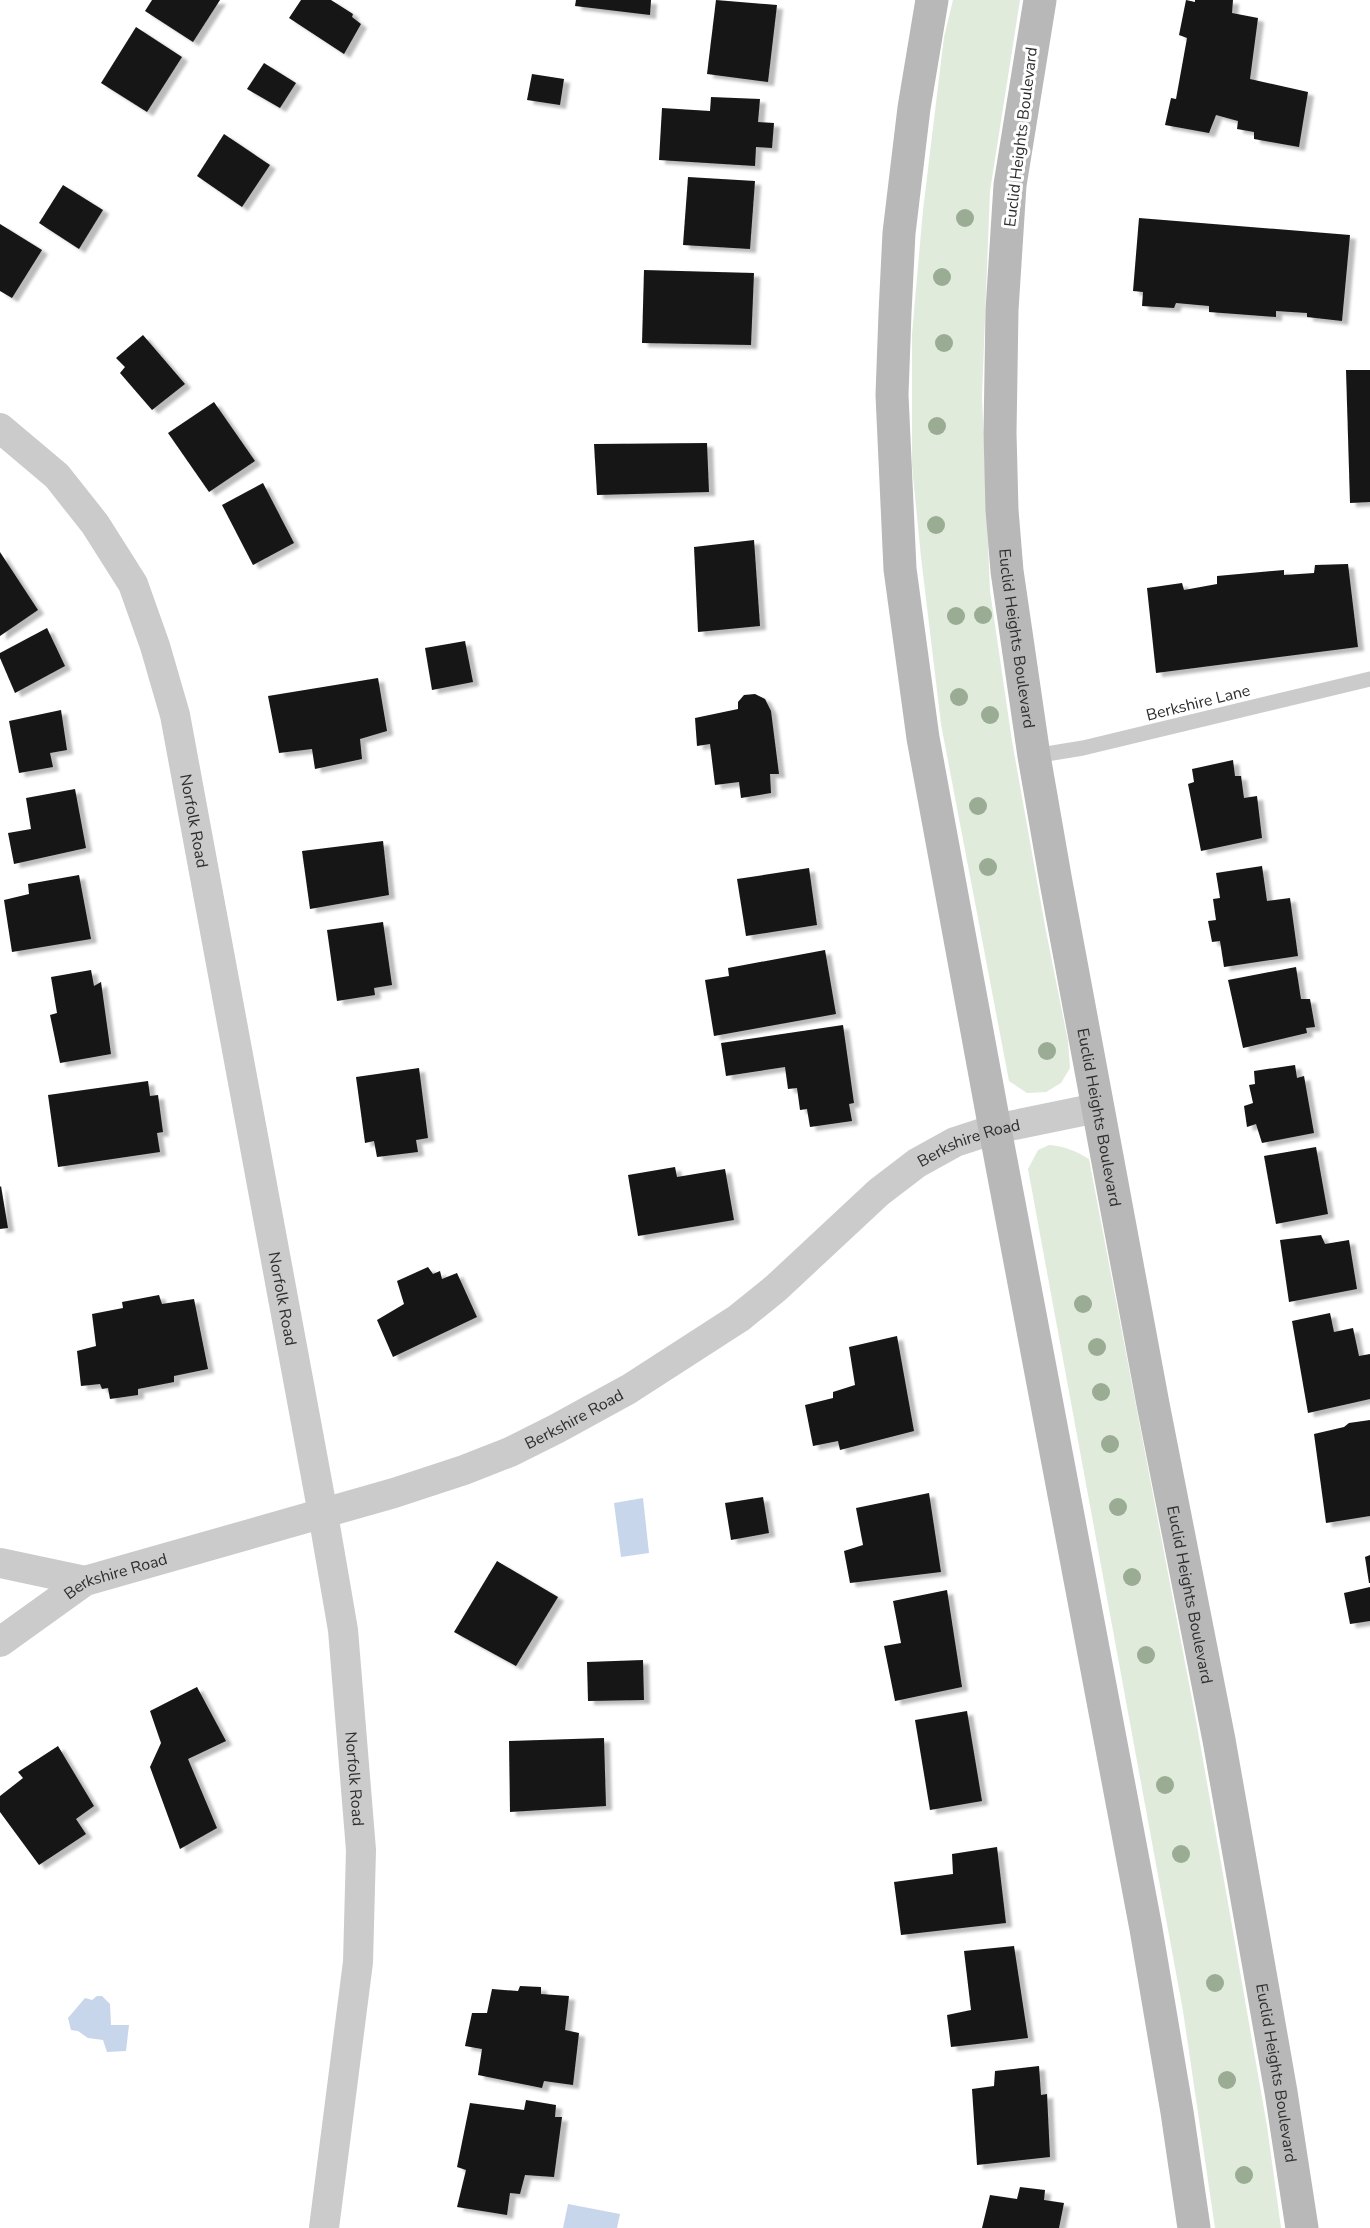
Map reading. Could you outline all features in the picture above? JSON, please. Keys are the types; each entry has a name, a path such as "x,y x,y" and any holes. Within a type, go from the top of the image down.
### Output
{"main road":[{"path":"932,0 914,108 895,302 892,395 900,569 924,738 994,1129 1146,1929 1178,2112 1194,2228"},
{"name":"Euclid Heights Boulevard","path":"1040,0 1010,185 1002,310 1000,433 1007,571 1034,756 1152,1404 1219,1740 1281,2092 1302,2228"}],"street":[{"name":"Norfolk Road","path":"0,428 57,476 95,524 132,584 155,646 175,715 323,1514 343,1630 361,1850 358,1962 324,2228"},
{"name":"Berkshire Road","path":"0,1642 85,1581 323,1514 464,1470 510,1452 628,1389 739,1318 776,1288 879,1192 917,1163 955,1142 994,1129 1097,1108"},
{"path":"0,1563 85,1581"}],"lane":[{"name":"Berkshire Lane","path":"1034,756 1083,748 1370,679"}],"green space":[{"path":"953,0 1020,0 990,191 982,396 990,591 1012,741 1068,1041 1070,1068 1061,1083 1046,1092 1027,1093 1009,1081 941,724 912,466 912,334 923,210 944,37"},
{"path":"1049,1145 1070,1149 1089,1159 1196,1720 1267,2126 1281,2228 1215,2228 1183,2011 1028,1169 1038,1150"}],"water":[{"path":"643,1498 649,1553 621,1557 614,1503"},
{"path":"97,1996 102,1996 110,2004 111,2025 129,2025 126,2051 107,2052 103,2040 88,2038 78,2031 71,2030 68,2018 85,1998 92,2000"},
{"path":"568,2204 620,2214 617,2228 563,2228"}],"building":[{"path":"152,0 220,0 193,42 145,11"},
{"path":"301,0 331,0 353,14 352,17 361,24 344,54 289,18"},
{"path":"576,0 651,0 650,15 575,6"},
{"path":"716,0 777,5 768,82 707,74"},
{"path":"1186,0 1195,2 1195,0 1233,0 1232,13 1258,18 1250,79 1308,92 1299,147 1254,139 1254,132 1237,129 1238,121 1216,115 1209,133 1165,125 1171,98 1176,99 1187,38 1179,35"},
{"path":"136,27 182,57 147,112 101,83"},
{"path":"264,63 296,83 280,108 247,89"},
{"path":"532,74 564,79 560,105 527,100"},
{"path":"711,97 760,99 758,122 774,123 772,148 756,147 755,166 659,160 662,108 710,111"},
{"path":"224,134 270,165 242,207 197,176"},
{"path":"688,177 755,181 750,249 683,245"},
{"path":"63,185 103,210 79,249 39,223"},
{"path":"1139,218 1350,235 1342,321 1307,317 1307,313 1276,311 1276,317 1209,312 1209,306 1176,303 1174,308 1142,306 1143,292 1133,291"},
{"path":"0,224 42,250 12,298 0,291"},
{"path":"644,270 754,273 751,345 642,343"},
{"path":"143,335 185,384 152,410 120,373 125,367 116,358"},
{"path":"1346,370 1370,370 1370,502 1350,503"},
{"path":"214,402 255,461 209,492 168,433"},
{"path":"707,443 709,492 597,495 594,444"},
{"path":"263,483 294,543 253,565 222,505"},
{"path":"754,540 760,626 698,632 694,547"},
{"path":"0,552 38,610 0,636"},
{"path":"1348,564 1358,647 1156,673 1147,588 1182,583 1184,590 1217,584 1217,576 1284,570 1284,575 1314,573 1315,565"},
{"path":"47,628 65,666 15,693 0,653"},
{"path":"465,641 473,682 432,690 425,648"},
{"path":"378,678 387,731 360,739 362,759 315,769 312,749 279,753 268,696"},
{"path":"755,694 765,699 771,711 779,774 770,774 771,793 741,798 739,782 715,785 710,744 697,746 695,718 738,709 738,702 744,695"},
{"path":"61,710 67,750 50,753 53,767 19,773 9,721"},
{"path":"1233,760 1235,776 1241,776 1244,798 1257,796 1262,838 1201,851 1188,784 1194,782 1192,769"},
{"path":"75,789 86,848 14,864 8,833 31,829 26,798"},
{"path":"383,841 389,895 310,909 302,851"},
{"path":"1262,866 1267,901 1290,898 1298,956 1224,967 1220,941 1212,942 1208,921 1216,920 1213,899 1220,898 1216,873"},
{"path":"809,868 817,925 746,936 737,879"},
{"path":"79,875 91,939 12,952 4,900 29,894 28,884"},
{"path":"383,922 392,985 374,988 375,995 337,1001 327,930"},
{"path":"825,950 836,1014 714,1036 705,980 729,976 728,968"},
{"path":"1296,967 1301,999 1310,999 1315,1027 1306,1028 1307,1033 1243,1048 1228,980"},
{"path":"91,970 94,986 101,982 111,1054 60,1063 50,1015 57,1013 51,977"},
{"path":"843,1025 854,1103 849,1104 852,1121 810,1127 807,1109 800,1110 797,1088 788,1089 785,1067 726,1076 721,1043"},
{"path":"1295,1065 1297,1078 1304,1076 1314,1133 1262,1143 1256,1124 1247,1127 1244,1106 1253,1103 1249,1085 1255,1084 1254,1071"},
{"path":"419,1068 428,1138 416,1140 418,1152 377,1157 374,1141 365,1143 356,1077"},
{"path":"148,1081 150,1096 158,1095 163,1132 157,1133 160,1152 58,1167 48,1095"},
{"path":"1316,1147 1328,1214 1276,1224 1264,1156"},
{"path":"675,1167 677,1177 725,1169 734,1220 638,1236 628,1175"},
{"path":"0,1187 8,1228 0,1229"},
{"path":"1321,1235 1325,1244 1349,1240 1357,1289 1289,1302 1280,1240"},
{"path":"428,1267 433,1274 440,1271 442,1279 457,1273 477,1317 393,1357 377,1320 404,1304 397,1281"},
{"path":"159,1295 162,1304 194,1299 208,1369 174,1376 174,1382 138,1389 138,1395 110,1399 108,1388 102,1389 100,1384 81,1386 77,1351 96,1346 92,1314 123,1308 122,1302"},
{"path":"1330,1313 1334,1332 1353,1328 1359,1356 1370,1354 1370,1399 1308,1413 1292,1321"},
{"path":"897,1336 914,1431 840,1450 838,1441 813,1446 805,1405 833,1398 833,1392 855,1385 849,1347"},
{"path":"1370,1420 1370,1516 1326,1523 1314,1434 1344,1427 1349,1423"},
{"path":"929,1493 941,1572 850,1583 844,1551 863,1545 856,1508"},
{"path":"763,1497 769,1533 731,1540 725,1503"},
{"path":"1370,1555 1370,1583 1369,1583 1365,1557"},
{"path":"497,1561 558,1597 516,1666 454,1632"},
{"path":"1370,1587 1370,1621 1350,1624 1344,1593"},
{"path":"947,1590 962,1687 895,1701 884,1646 901,1643 893,1601"},
{"path":"643,1660 644,1700 588,1701 587,1662"},
{"path":"197,1687 226,1741 188,1759 217,1828 180,1849 150,1767 161,1743 150,1711"},
{"path":"967,1711 982,1801 930,1810 915,1720"},
{"path":"604,1738 606,1806 510,1812 509,1741"},
{"path":"58,1746 94,1806 76,1819 86,1834 39,1865 0,1812 0,1796 23,1778 18,1772"},
{"path":"997,1847 1006,1923 901,1935 894,1882 953,1874 952,1854"},
{"path":"1014,1946 1028,2038 951,2047 947,2015 971,2010 964,1951"},
{"path":"520,1986 541,1987 541,1994 569,1996 565,2030 579,2033 573,2085 544,2081 542,2088 478,2075 482,2049 465,2046 472,2013 487,2013 492,1989 518,1991"},
{"path":"1039,2066 1041,2095 1047,2094 1050,2157 977,2165 972,2089 994,2086 995,2071"},
{"path":"526,2100 556,2105 555,2117 562,2117 554,2177 525,2175 520,2194 510,2193 507,2215 457,2207 466,2170 457,2167 470,2103 524,2110"},
{"path":"1020,2187 1045,2190 1044,2200 1064,2203 1059,2228 982,2228 990,2195 1017,2199"}]}
